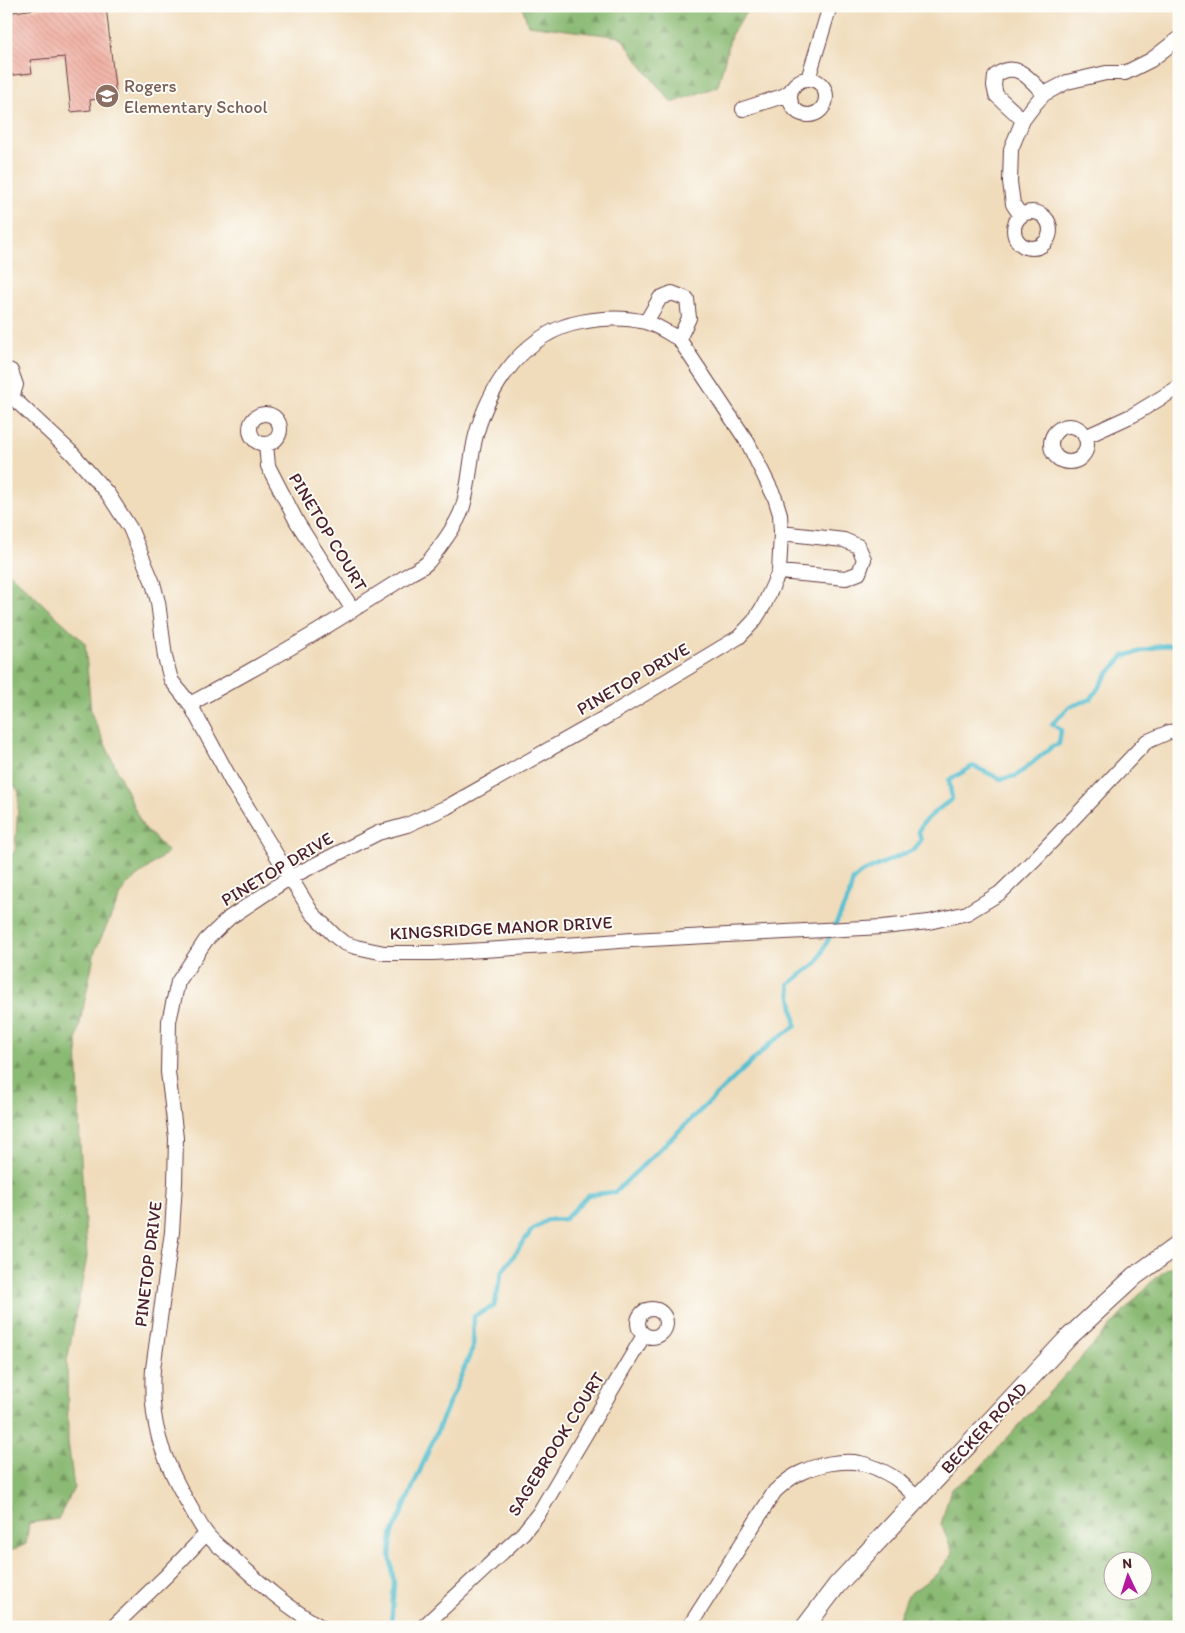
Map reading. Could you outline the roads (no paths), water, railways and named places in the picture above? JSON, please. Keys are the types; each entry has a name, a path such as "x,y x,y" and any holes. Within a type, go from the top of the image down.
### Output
{"street":[{"path":"808,79 830,6"},
{"path":"1022,216 1013,204 1010,182 1011,149 1023,120 1044,94 1066,82 1106,73 1125,73 1151,60 1179,38"},
{"path":"1023,120 996,95 994,86 995,76 1001,71 1011,69 1023,72 1044,94"},
{"path":"743,109 782,96 791,91 799,82 808,79 816,81 825,89 826,101 820,110 809,115 798,112 792,103 791,91"},
{"path":"646,322 660,298 672,293 687,299 689,318 679,339"},
{"name":"PINETOP DRIVE","path":"190,704 353,610 427,563 450,534 463,506 476,435 486,404 515,360 533,343 553,331 575,323 608,319 646,322 679,339 748,443 775,498 780,514 779,572 764,605 754,621 739,638 613,713 446,807 407,825 378,833 290,878 229,918 206,940 178,982 169,1022 168,1072 176,1138 172,1232 151,1390 153,1412 161,1449 177,1483 206,1534 265,1588 296,1612 321,1627"},
{"name":"KINGSRIDGE MANOR DRIVE","path":"6,369 11,371 16,385 9,399 42,424 90,472 108,494 130,528 153,583 158,602 165,657 171,680 190,704 233,784 312,913 344,944 384,953 444,952 883,927 929,922 968,913 1000,893 1035,859 1146,742 1169,732 1179,731"},
{"path":"1085,437 1133,415 1179,387"},
{"name":"PINETOP COURT","path":"266,444 268,466 293,515 353,610"},
{"path":"779,572 846,578 859,573 864,559 858,546 844,540 781,533"},
{"name":"BECKER ROAD","path":"805,1627 837,1585 1068,1338 1135,1276 1179,1244"},
{"name":"SAGEBROOK COURT","path":"423,1627 523,1533 539,1513 644,1335"},
{"path":"689,1627 775,1491 801,1472 824,1465 860,1462 896,1479 918,1498"},
{"path":"113,1627 206,1534"}],"waterway":[{"path":"1179,536 1172,558 1176,597 1179,602"},
{"path":"391,1627 394,1583 390,1555 392,1535 473,1348 474,1316 494,1306 502,1272 532,1230 547,1220 565,1219 588,1195 615,1192 772,1042 796,1026 789,984 817,963 849,896 853,880 861,873 915,849 921,840 920,827 952,799 949,780 973,766 1001,779 1016,776 1053,746 1059,744 1061,730 1052,724 1069,707 1091,699 1106,676 1124,656 1160,646 1179,644"}],"place":[{"name":"Rogers Elementary School","path":"107,96"}]}
